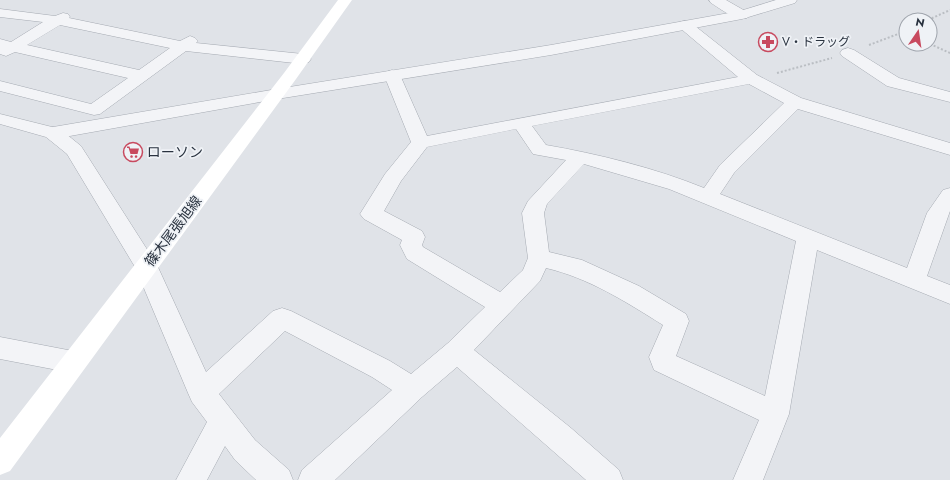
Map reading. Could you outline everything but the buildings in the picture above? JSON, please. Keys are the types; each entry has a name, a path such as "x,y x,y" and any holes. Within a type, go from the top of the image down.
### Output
{"main road":[{"name":"篠木尾張旭線","path":"0,461 146,265 277,94 345,0"}],"street":[{"path":"716,0 742,15"},
{"path":"53,133 277,94 551,50 742,15 790,0"},
{"path":"0,13 64,16 188,42 303,59"},
{"path":"4,48 64,16"},
{"path":"685,25 751,80 795,102 950,150"},
{"path":"0,86 94,110 188,42"},
{"path":"4,48 143,76"},
{"path":"848,53 893,82 950,97"},
{"path":"392,75 420,143"},
{"path":"501,305 415,253 411,245 414,237 371,214 392,179 420,143 751,80"},
{"path":"708,197 727,169 795,102"},
{"path":"0,119 53,133 74,150 146,265 202,393 245,450 278,480"},
{"path":"521,123 540,150 580,157 676,184 950,295"},
{"path":"313,480 412,388 458,351 501,305 532,275 539,258 533,212 538,201 580,157"},
{"path":"914,280 938,213 950,194"},
{"path":"748,480 775,414 808,237"},
{"path":"539,258 574,266 632,293 677,321 662,357 663,362 775,414"},
{"path":"202,393 282,318 381,369 412,388"},
{"path":"0,348 73,362"},
{"path":"458,351 562,438 608,480"},
{"path":"191,480 223,421"}],"path":[{"path":"938,15 950,10"},
{"path":"751,80 848,53 898,35"},
{"path":"938,48 950,53"}],"place":[{"name":"V・ドラッグ","path":"768,42"},
{"name":"ローソン","path":"133,152"}]}
